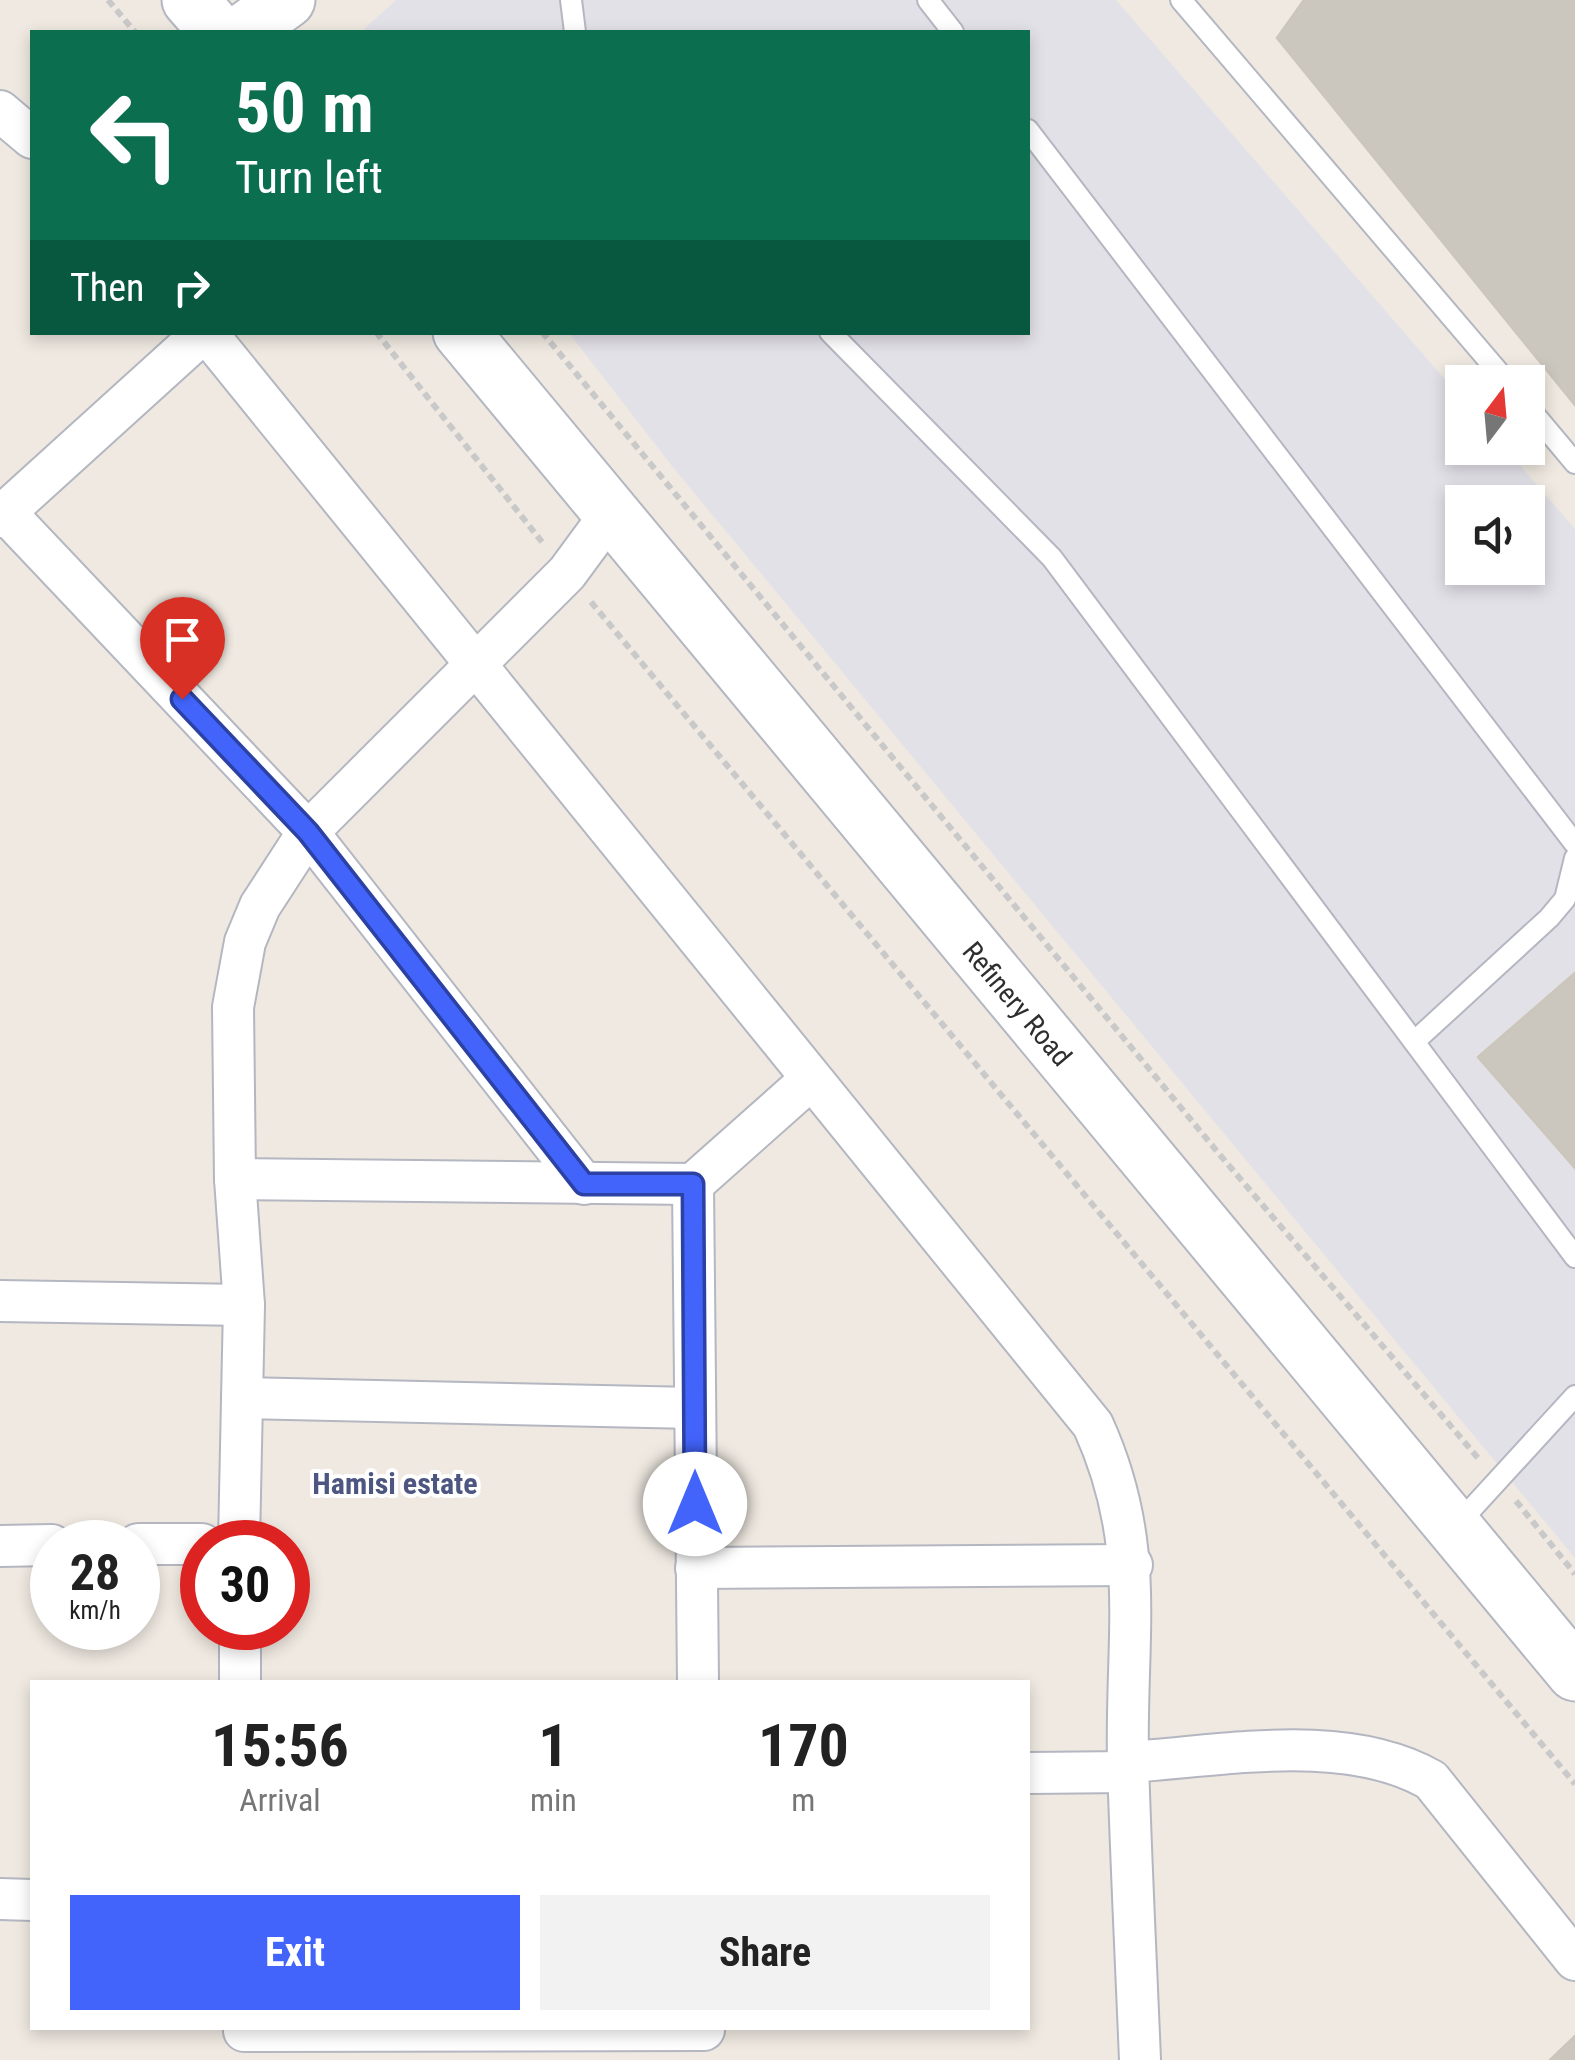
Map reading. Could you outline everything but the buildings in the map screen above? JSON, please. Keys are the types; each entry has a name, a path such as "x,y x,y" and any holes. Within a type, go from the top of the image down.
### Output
{"main road":[{"path":"190,0 216,30"},
{"path":"246,30 287,0"},
{"name":"Refinery Road","path":"463,335 609,516 1575,1673"}],"street":[{"path":"0,111 30,136"},
{"path":"202,335 2,514 308,832 584,1184"},
{"path":"207,335 1093,1425 1119,1492 1132,1565 1129,1767 1140,2060"},
{"path":"239,1520 244,1305 235,1178 234,1007 246,942 260,906 308,832 567,573 609,516"},
{"path":"235,1178 693,1184 810,1080"},
{"path":"693,1184 698,1680"},
{"path":"0,1301 244,1305"},
{"path":"242,1398 694,1408"},
{"path":"0,1546 30,1545"},
{"path":"696,1568 1132,1565"},
{"path":"240,1650 240,1680"},
{"path":"1030,1774 1337,1754 1406,1766 1431,1780 1575,1960"},
{"path":"0,1899 30,1900"},
{"path":"244,2040 704,2039"}],"lane":[{"path":"571,0 575,30"},
{"path":"928,0 951,30"},
{"path":"1181,0 1492,365"},
{"path":"1030,133 1575,844"},
{"path":"833,335 1052,558 1575,1256"},
{"path":"1545,427 1575,463"},
{"path":"1415,1041 1549,918 1565,899 1575,858"},
{"path":"1454,1528 1575,1396"}],"path":[{"path":"108,0 133,30"},
{"path":"378,335 567,573 1575,1784"},
{"path":"544,335 1220,1155 1575,1574"}],"shaded area":[{"path":"396,0 1116,0 1445,379 1445,465 1520,465 1537,485 1445,485 1445,585 1545,585 1545,494 1575,529 1575,1558 672,466 571,335 1030,335 1030,30 363,30"}],"district":[{"name":"Hamisi estate","path":"395,1483"}],"route":[{"path":"182,699 308,832 584,1184 693,1184 695,1504"}]}
